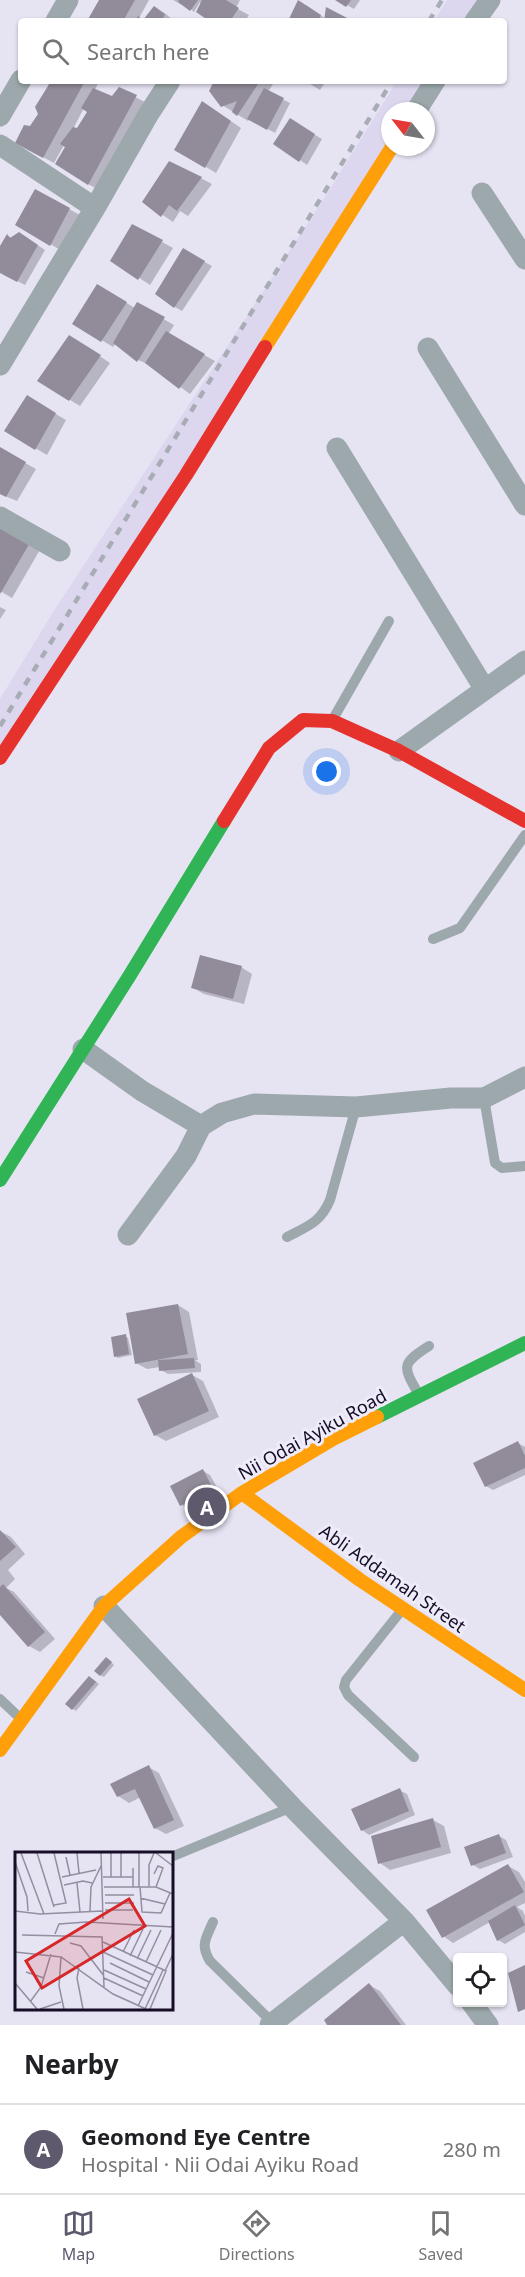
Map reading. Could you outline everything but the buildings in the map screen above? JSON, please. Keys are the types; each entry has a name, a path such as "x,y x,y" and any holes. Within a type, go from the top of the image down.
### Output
{"street":[{"path":"58,18 68,0"},
{"path":"477,18 490,0"},
{"path":"0,116 19,84"},
{"path":"0,365 148,115 169,84"},
{"path":"422,102 433,84"},
{"path":"0,145 95,208"},
{"path":"0,758 186,475 386,156"},
{"path":"482,193 525,259"},
{"path":"428,348 525,505"},
{"path":"337,448 484,688"},
{"path":"0,517 60,551"},
{"path":"399,751 484,688 525,661"},
{"path":"0,1180 269,748 303,720 332,722 399,751 525,822"},
{"path":"83,1049 142,1091 201,1126"},
{"path":"128,1235 186,1156 201,1126 222,1113 254,1104 356,1107 452,1098 484,1098 525,1077"},
{"name":"Nii Odai Ayiku Road","path":"0,1750 104,1606 182,1537 242,1493 333,1439 525,1343"},
{"name":"Abli Addamah Street","path":"242,1493 360,1580 525,1690"},
{"path":"104,1606 292,1807 404,1921 453,1980"},
{"path":"271,2024 404,1921"},
{"path":"475,2007 488,2025"}],"lane":[{"path":"332,722 389,621"},
{"path":"433,939 460,928 525,835"},
{"path":"484,1098 495,1163 502,1168 525,1166"},
{"path":"286,1237 316,1222 324,1214 356,1107"},
{"path":"419,1396 406,1373 406,1365 411,1358 429,1346"},
{"path":"403,1608 346,1680 344,1687 348,1695 414,1757"},
{"path":"0,1699 22,1719"},
{"path":"172,1857 292,1807"},
{"path":"213,1922 204,1943 204,1952 271,2024"}],"shaded area":[{"path":"447,0 486,0 475,18 436,18"},
{"path":"395,84 434,84 423,102 384,102"},
{"path":"381,107 381,156 384,156 0,764 0,699 55,609 325,197"}],"railway":[{"path":"431,18 442,0"},
{"path":"0,726 390,84"}],"traffic: fast":[{"path":"0,1180 224,821"},
{"path":"377,1417 525,1343"}],"traffic: slow":[{"path":"265,347 386,156"},
{"path":"0,1750 104,1606 181,1537 242,1493 333,1439 377,1417"},
{"path":"242,1493 360,1580 525,1690"}],"traffic: jam":[{"path":"0,758 186,475 265,347"},
{"path":"224,821 269,748 303,720 332,721 399,751 525,821"}],"place":[{"name":"Geomond Eye Centre","path":"207,1507"}]}
